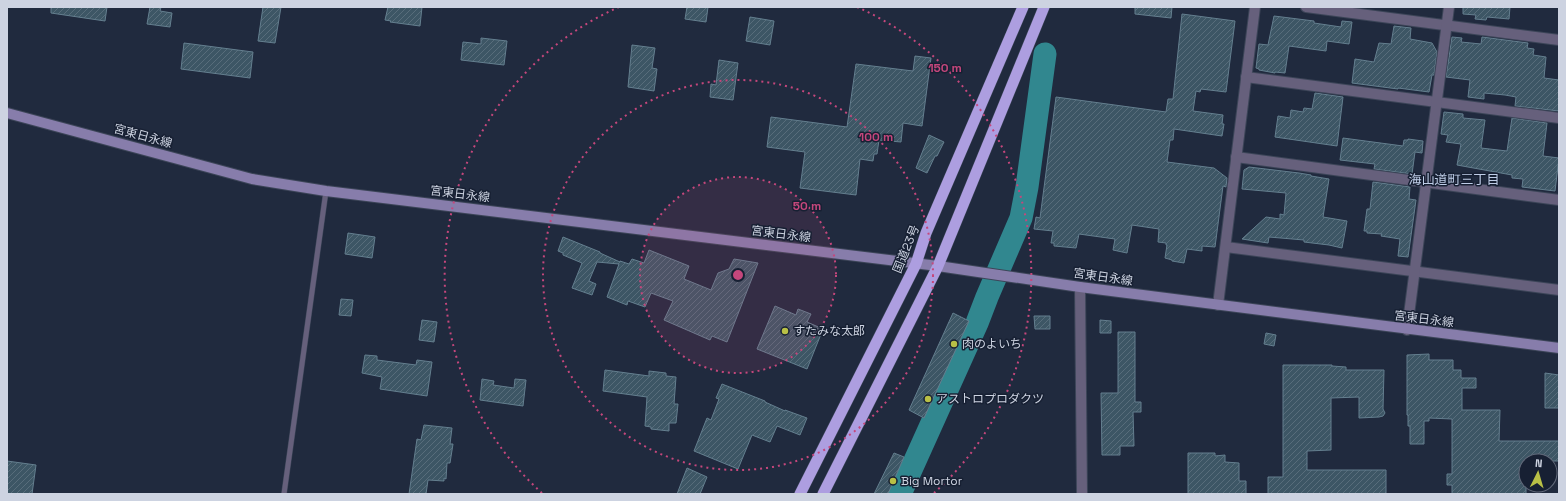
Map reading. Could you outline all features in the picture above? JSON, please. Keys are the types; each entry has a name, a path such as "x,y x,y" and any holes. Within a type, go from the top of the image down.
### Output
{"highway":[{"name":"国道23号","path":"800,494 916,264 926,232 1023,7"},
{"path":"823,494 938,266 1044,7"}],"main road":[{"name":"宮東日永線","path":"7,113 252,179 326,191 938,266 1080,287 1407,330 1559,348"}],"street":[{"path":"1218,305 1256,7"},
{"path":"1306,7 1356,10 1559,40"},
{"path":"1407,330 1449,7"},
{"path":"1246,77 1559,118"},
{"path":"1236,157 1559,200"},
{"path":"1226,247 1414,270 1559,290"},
{"path":"1080,287 1082,494"}],"lane":[{"path":"284,494 326,191"}],"building":[{"path":"51,7 107,7 105,21 51,13"},
{"path":"150,7 161,7 160,11 172,13 170,27 147,24"},
{"path":"263,7 281,7 275,43 258,41"},
{"path":"388,7 422,7 420,26 385,20"},
{"path":"687,7 708,7 706,22 685,19"},
{"path":"1135,7 1172,7 1171,18 1135,14"},
{"path":"1463,7 1510,7 1509,19 1487,17 1486,20 1475,19 1476,15 1463,14"},
{"path":"1182,14 1235,21 1226,92 1201,89 1200,92 1196,91 1193,111 1223,115 1222,124 1224,124 1222,136 1174,129 1173,140 1170,140 1167,162 1214,168 1227,178 1226,187 1223,186 1215,247 1202,246 1202,251 1187,249 1184,263 1172,261 1165,258 1166,243 1158,242 1159,229 1132,225 1127,253 1113,250 1115,239 1079,234 1076,248 1054,246 1054,243 1051,243 1053,231 1034,229 1036,217 1040,218 1056,97 1166,112 1168,99 1173,99"},
{"path":"1274,16 1314,21 1314,23 1341,27 1342,21 1352,22 1349,44 1327,41 1326,51 1289,46 1285,73 1259,70 1256,68 1259,44 1268,45"},
{"path":"750,17 774,21 770,45 746,41"},
{"path":"1394,26 1411,28 1410,39 1432,43 1437,52 1434,75 1432,75 1429,92 1352,83 1355,59 1374,62 1379,43 1391,44"},
{"path":"1452,37 1462,38 1461,42 1481,44 1482,37 1528,43 1527,48 1534,49 1533,55 1546,57 1544,78 1559,80 1559,111 1515,106 1516,97 1505,95 1484,93 1484,99 1468,97 1470,80 1446,77"},
{"path":"481,38 507,41 504,65 461,60 463,42 481,44"},
{"path":"184,43 253,52 250,78 181,69"},
{"path":"632,45 655,48 652,68 657,69 654,91 628,87"},
{"path":"915,56 931,58 922,126 903,123 901,142 879,140 877,154 874,154 873,161 860,159 856,195 800,188 805,152 767,147 771,117 847,127 856,64 913,71"},
{"path":"719,60 738,63 733,100 710,97 711,84 716,85"},
{"path":"1315,93 1343,97 1337,146 1275,137 1278,116 1290,118 1291,110 1303,112 1304,108 1312,109"},
{"path":"1444,112 1463,114 1463,118 1485,120 1481,148 1507,151 1512,118 1547,123 1543,156 1559,158 1555,191 1522,187 1523,179 1512,178 1512,175 1457,165 1461,144 1446,142 1448,135 1441,134"},
{"path":"929,135 944,142 927,173 916,168"},
{"path":"1343,138 1403,146 1404,140 1408,139 1423,141 1422,153 1415,152 1412,174 1374,169 1375,164 1340,160"},
{"path":"1249,167 1299,173 1329,179 1323,217 1347,221 1342,248 1304,242 1304,240 1269,237 1268,243 1242,239 1266,217 1280,219 1280,214 1284,215 1286,193 1242,189 1244,170"},
{"path":"1373,182 1410,187 1409,199 1416,200 1408,257 1398,256 1400,239 1381,236 1382,234 1367,233 1367,231 1364,231 1367,209 1370,209"},
{"path":"348,233 375,237 372,258 345,254"},
{"path":"563,237 620,262 629,264 632,259 644,263 649,250 689,266 684,279 711,290 718,273 729,269 734,259 758,263 727,342 712,336 710,340 664,320 673,301 651,293 645,307 628,301 627,305 607,297 619,264 597,262 589,281 596,284 592,295 572,288 582,263 563,255 563,253 558,251"},
{"path":"341,299 353,300 351,316 339,315"},
{"path":"775,306 796,315 798,309 811,314 807,322 823,329 807,369 757,349"},
{"path":"953,313 969,321 924,418 909,410"},
{"path":"1034,316 1050,316 1050,329 1035,329"},
{"path":"422,320 437,322 434,342 419,340"},
{"path":"1100,320 1111,321 1111,333 1100,333"},
{"path":"1118,332 1135,332 1135,402 1141,402 1141,412 1133,412 1134,446 1120,446 1120,455 1102,455 1101,393 1118,393"},
{"path":"1266,333 1276,335 1274,346 1264,344"},
{"path":"1429,354 1429,360 1453,360 1453,370 1461,370 1461,378 1476,378 1476,388 1462,388 1462,410 1500,410 1499,441 1559,441 1559,461 1558,453 1518,453 1518,493 1526,494 1452,494 1452,485 1447,485 1447,474 1452,474 1452,419 1429,418 1429,421 1424,421 1424,444 1410,444 1410,426 1408,426 1407,415 1407,355"},
{"path":"365,355 377,356 377,360 416,365 417,360 432,362 427,396 380,389 382,377 362,373"},
{"path":"1283,365 1332,365 1346,367 1346,370 1384,370 1383,409 1385,413 1383,416 1359,418 1359,397 1331,398 1331,450 1307,451 1307,470 1386,470 1386,494 1268,494 1268,477 1283,477"},
{"path":"605,370 649,376 649,371 666,373 666,376 676,377 674,404 678,404 676,423 669,423 669,431 651,429 651,427 645,426 647,397 603,391"},
{"path":"1545,373 1559,375 1559,408 1545,408"},
{"path":"482,379 494,381 493,385 514,388 515,379 526,380 523,406 480,400"},
{"path":"722,384 765,401 785,411 807,418 800,435 777,426 770,442 752,435 738,469 694,451 707,418 711,420 719,399 716,398"},
{"path":"424,425 452,428 450,444 453,444 450,463 447,463 446,479 444,478 444,481 428,480 426,494 409,494 417,439 421,440"},
{"path":"894,453 904,457 888,494 874,494"},
{"path":"1188,453 1215,453 1215,456 1225,455 1225,462 1239,463 1239,481 1246,481 1246,494 1188,494"},
{"path":"7,461 36,465 32,494 7,494"},
{"path":"687,468 707,477 700,494 677,494"}],"waterway":[{"path":"900,494 977,323 1021,218 1027,187 1045,54"}],"place":[{"name":"すたみな太郎","path":"785,331"},
{"name":"肉のよいち","path":"954,344"},
{"name":"アストロプロダクツ","path":"928,399"},
{"name":"Big Mortor","path":"893,481"}],"district":[{"name":"海山道町三丁目","path":"1454,179"}]}
